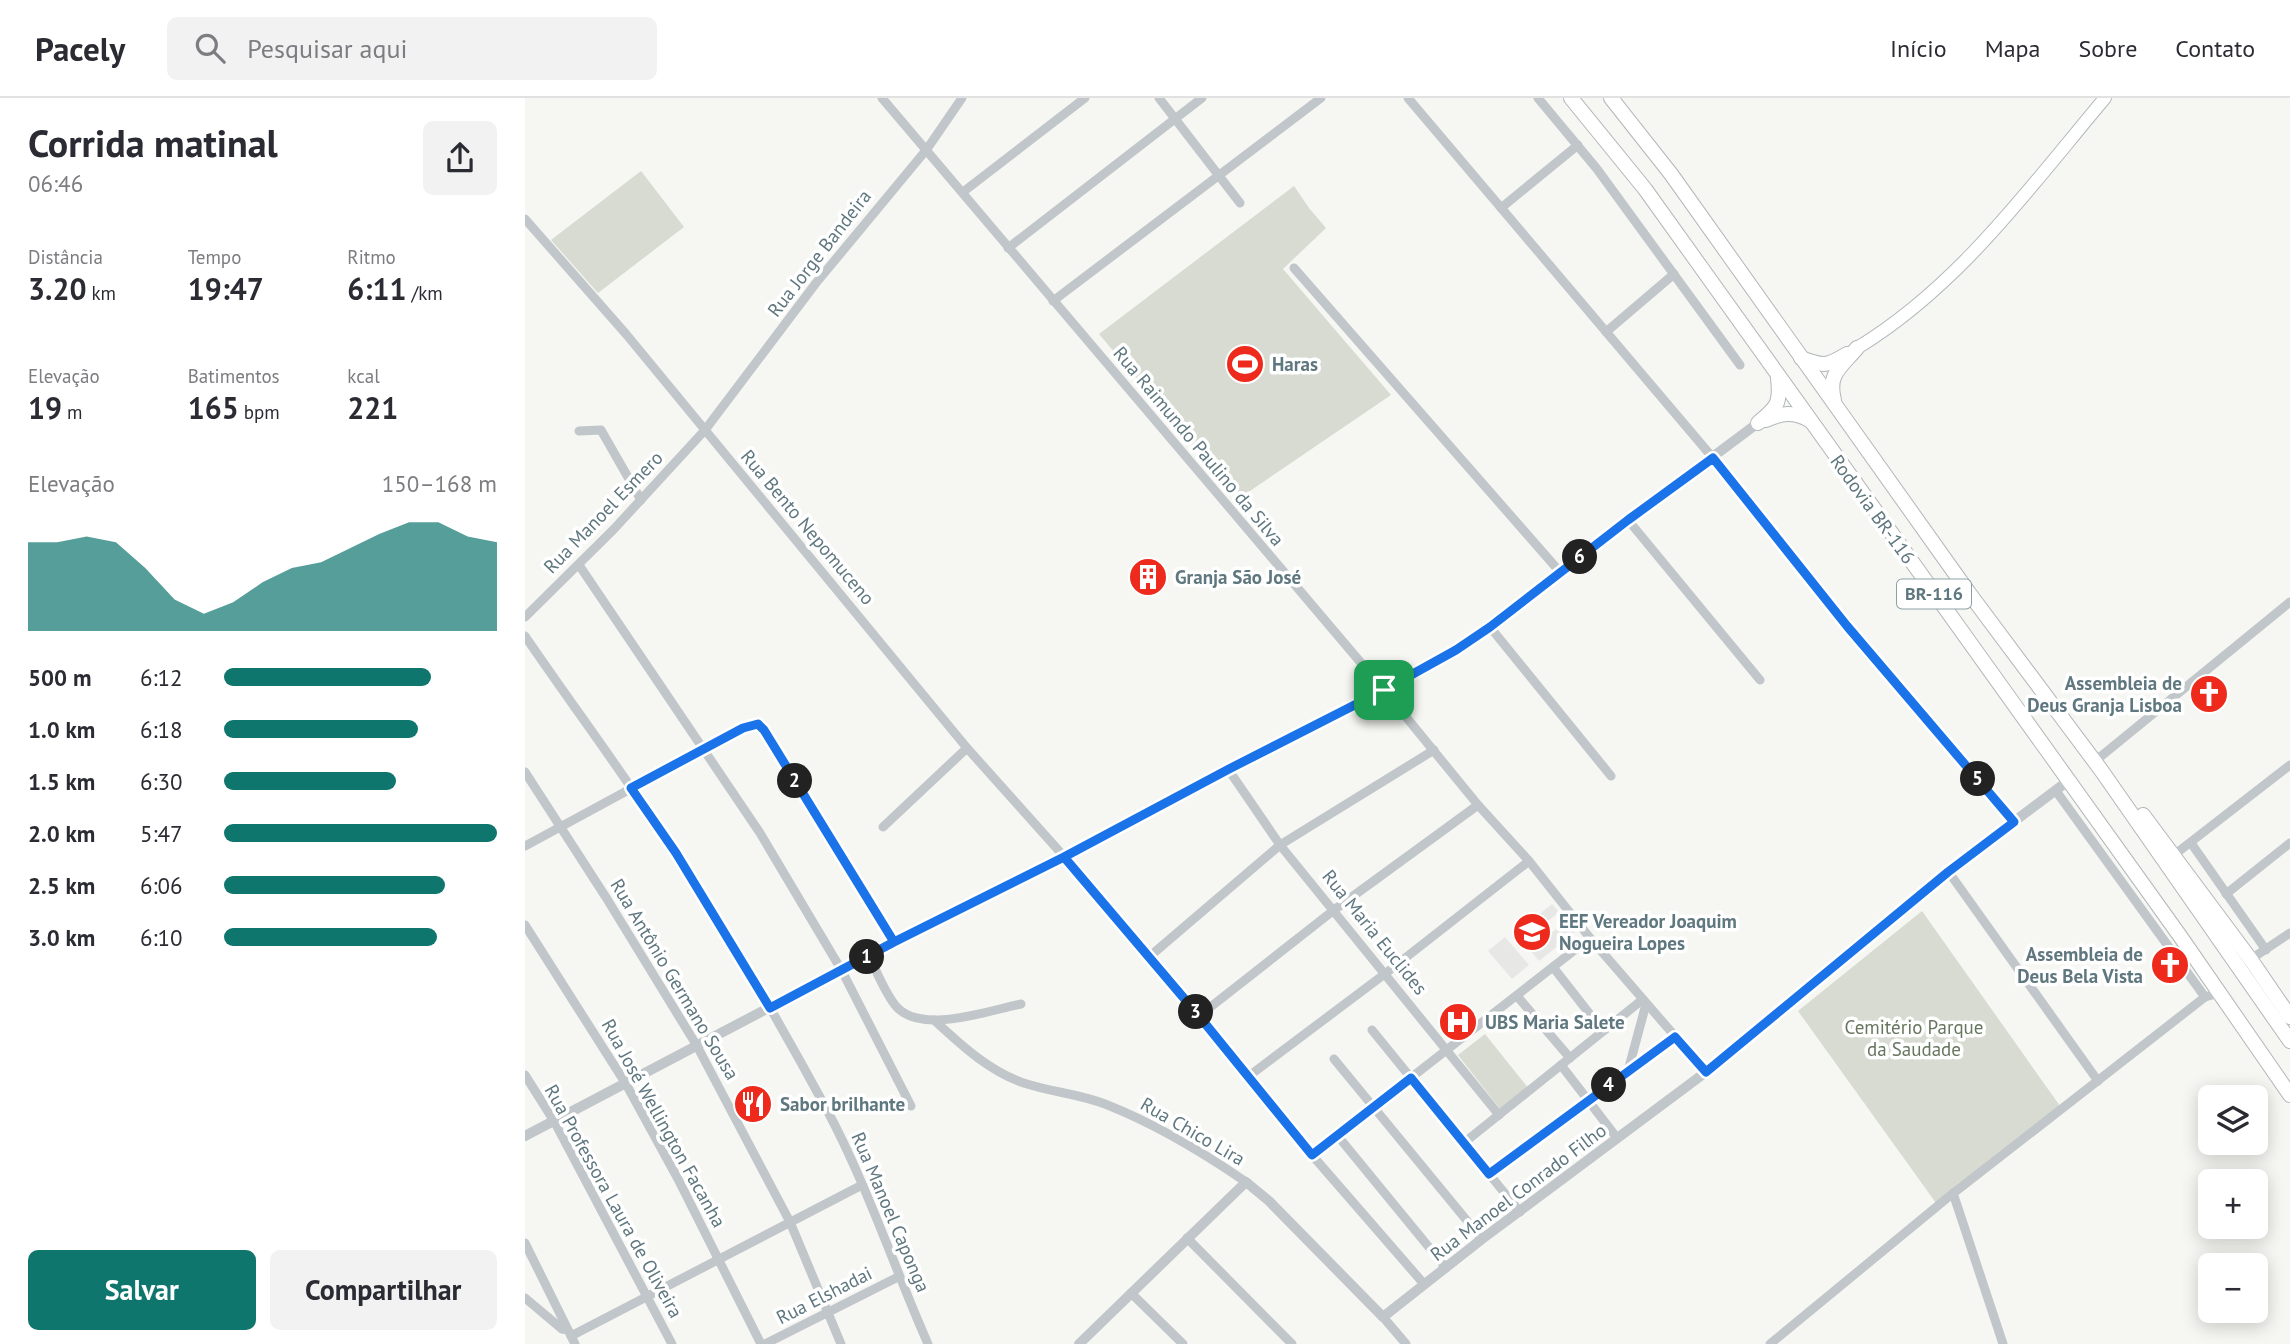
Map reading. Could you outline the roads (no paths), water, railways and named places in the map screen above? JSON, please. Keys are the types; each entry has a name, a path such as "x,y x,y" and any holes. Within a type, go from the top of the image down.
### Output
{"highway":[{"name":"Rodovia BR-116","path":"1571,98 1645,189 2068,781 2212,995 2290,1095"},
{"name":"Rodovia BR-116","path":"1611,98 1671,174 1837,408 2245,964 2290,1041"},
{"path":"1801,358 1820,365 1829,364 1857,348"},
{"path":"1837,408 1831,386 1832,378 1857,348"},
{"path":"1758,423 1775,409 1780,393 1778,377"},
{"path":"1758,423 1781,414 1794,414 1808,420"},
{"path":"2098,766 2132,800 2174,855 2245,964 2290,1017"}],"main road":[{"path":"1857,348 1921,299 1986,240 2105,98"}],"street":[{"name":"Rua Raimundo Paulino da Silva","path":"882,98 1384,690 1478,805 1529,861 1644,1002 1706,1072"},
{"name":"Rua Jorge Bandeira","path":"705,430 815,283 927,149 962,98"},
{"path":"963,192 1085,98"},
{"path":"1159,98 1240,203"},
{"path":"1008,248 1202,98"},
{"path":"1053,301 1321,98"},
{"path":"1408,98 1713,458 1847,626 2014,822"},
{"path":"1538,98 1578,145 1740,365"},
{"path":"1501,208 1578,145"},
{"name":"Rua Bento Nepomuceno","path":"525,219 626,334 967,748 1064,857 1249,1076 1312,1155 1424,1284"},
{"path":"1294,268 1560,572"},
{"path":"1606,332 1674,274"},
{"path":"525,1136 894,942 1064,857 1384,690 1456,650 1758,423"},
{"path":"579,431 601,430 641,500"},
{"name":"Rua Manoel Esmero","path":"525,617 579,565 705,430"},
{"path":"1628,520 1760,680"},
{"path":"579,565 760,833 842,971 911,1106"},
{"path":"2098,766 2290,602"},
{"path":"1490,627 1611,776"},
{"name":"Rua Manoel Caponga","path":"525,636 676,853 770,1008 828,1113 862,1185 928,1344"},
{"path":"525,846 748,725 758,724 894,942"},
{"path":"883,827 967,748"},
{"path":"1149,957 1280,845 1434,750"},
{"path":"2174,855 2290,765"},
{"name":"Rua Maria Euclides","path":"1229,769 1280,845 1499,1115"},
{"name":"Rua Antônio Germano Sousa","path":"525,772 697,1046 790,1222 841,1344"},
{"name":"Rua Manoel Conrado Filho","path":"1383,1317 1482,1239 1706,1072 1948,872 2068,781"},
{"path":"1770,1344 1953,1193 2212,995 2056,791"},
{"path":"1199,1016 1334,910 1478,805"},
{"path":"2226,894 2290,843"},
{"path":"2190,844 2266,950"},
{"path":"1249,1076 1529,861"},
{"path":"1948,872 2098,1081"},
{"name":"Rua José Wellington Facanha","path":"525,925 626,1084 763,1344"},
{"path":"2245,964 2290,933"},
{"path":"1312,1155 1590,938"},
{"name":"Rua Chico Lira","path":"869,956 896,1007 912,1017 935,1020 982,1060 1010,1077 1026,1084 1087,1097 1140,1118 1193,1146 1246,1182 1269,1201 1406,1344"},
{"path":"1553,967 1603,1031"},
{"path":"1517,996 1566,1061 1588,1100 1617,1138"},
{"path":"1465,1142 1603,1031 1644,1002"},
{"path":"1628,1071 1644,1002"},
{"path":"935,1020 946,1021 1021,1004"},
{"path":"1371,1030 1520,1212"},
{"path":"1489,1174 1675,1037"},
{"path":"1334,1059 1482,1239"},
{"name":"Rua Professora Laura de Oliveira","path":"525,1075 554,1122 672,1344"},
{"path":"1337,1135 1446,1268"},
{"path":"1079,1344 1246,1182"},
{"path":"572,1336 862,1185"},
{"path":"1953,1193 2003,1344"},
{"path":"1187,1238 1292,1344"},
{"path":"525,1243 572,1336"},
{"name":"Rua Elshadai","path":"763,1344 898,1277"},
{"path":"1131,1293 1183,1344"},
{"path":"525,1298 572,1336"}],"place":[{"name":"Haras","path":"1245,364"},
{"name":"Granja São José","path":"1148,577"},
{"name":"Assembleia de Deus Granja Lisboa","path":"2209,694"},
{"name":"EEF Vereador Joaquim Nogueira Lopes","path":"1532,932"},
{"name":"Assembleia de Deus Bela Vista","path":"2170,965"},
{"name":"UBS Maria Salete","path":"1458,1022"},
{"name":"Sabor brilhante","path":"753,1104"}],"park label":[{"name":"Cemitério Parque da Saudade","path":"1914,1038"}]}
